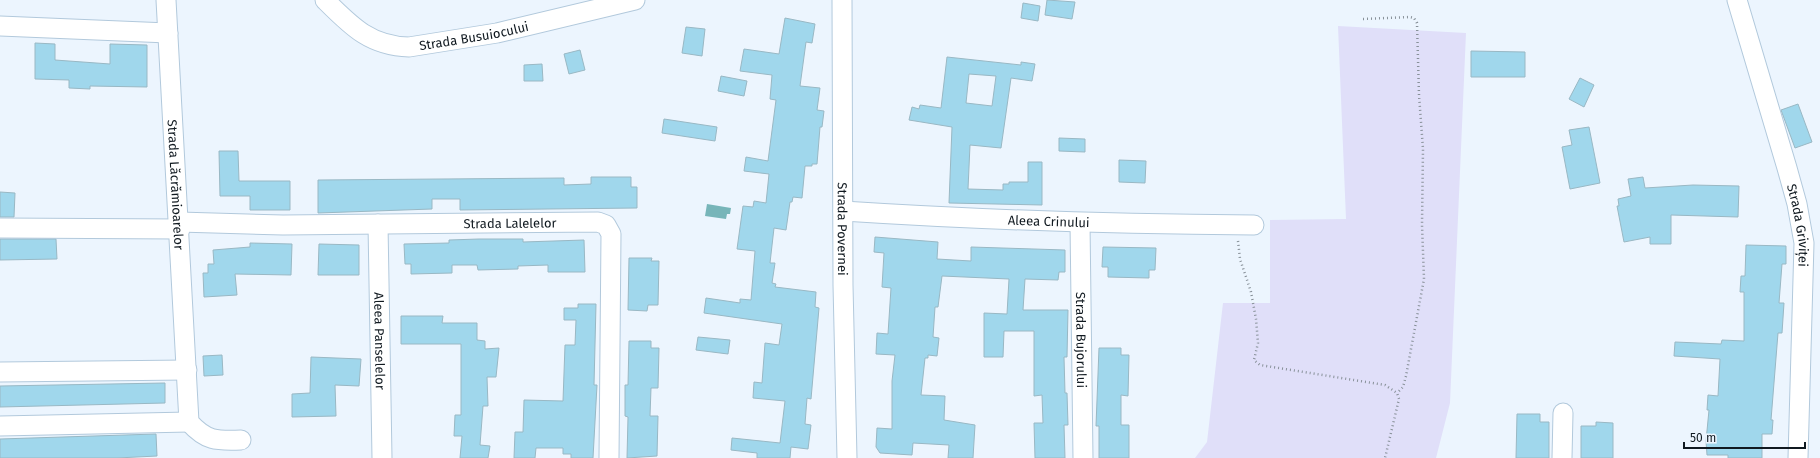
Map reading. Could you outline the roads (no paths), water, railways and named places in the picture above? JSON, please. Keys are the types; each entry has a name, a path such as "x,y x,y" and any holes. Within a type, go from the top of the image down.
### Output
{"street":[{"name":"Strada Lăcrămioarelor","path":"166,0 189,422"},
{"name":"Strada Busuiocului","path":"325,0 345,20 372,40 396,47 409,47 503,32 635,0"},
{"name":"Strada Povernei","path":"842,0 843,211 847,458"},
{"name":"Strada Griviței","path":"1737,0 1793,189 1804,243 1798,458"},
{"path":"0,26 168,33"},
{"name":"Aleea Crinului","path":"843,211 948,218 1080,223 1254,225"},
{"name":"Strada Lalelelor","path":"0,228 529,222 598,222 606,225 611,234 608,458"},
{"name":"Strada Bujorului","path":"1080,223 1083,458"},
{"name":"Aleea Panselelor","path":"378,224 382,458"},
{"path":"0,372 186,370"},
{"path":"1562,458 1563,413"},
{"path":"0,426 189,422 196,430 208,438 220,441 241,440"}]}
